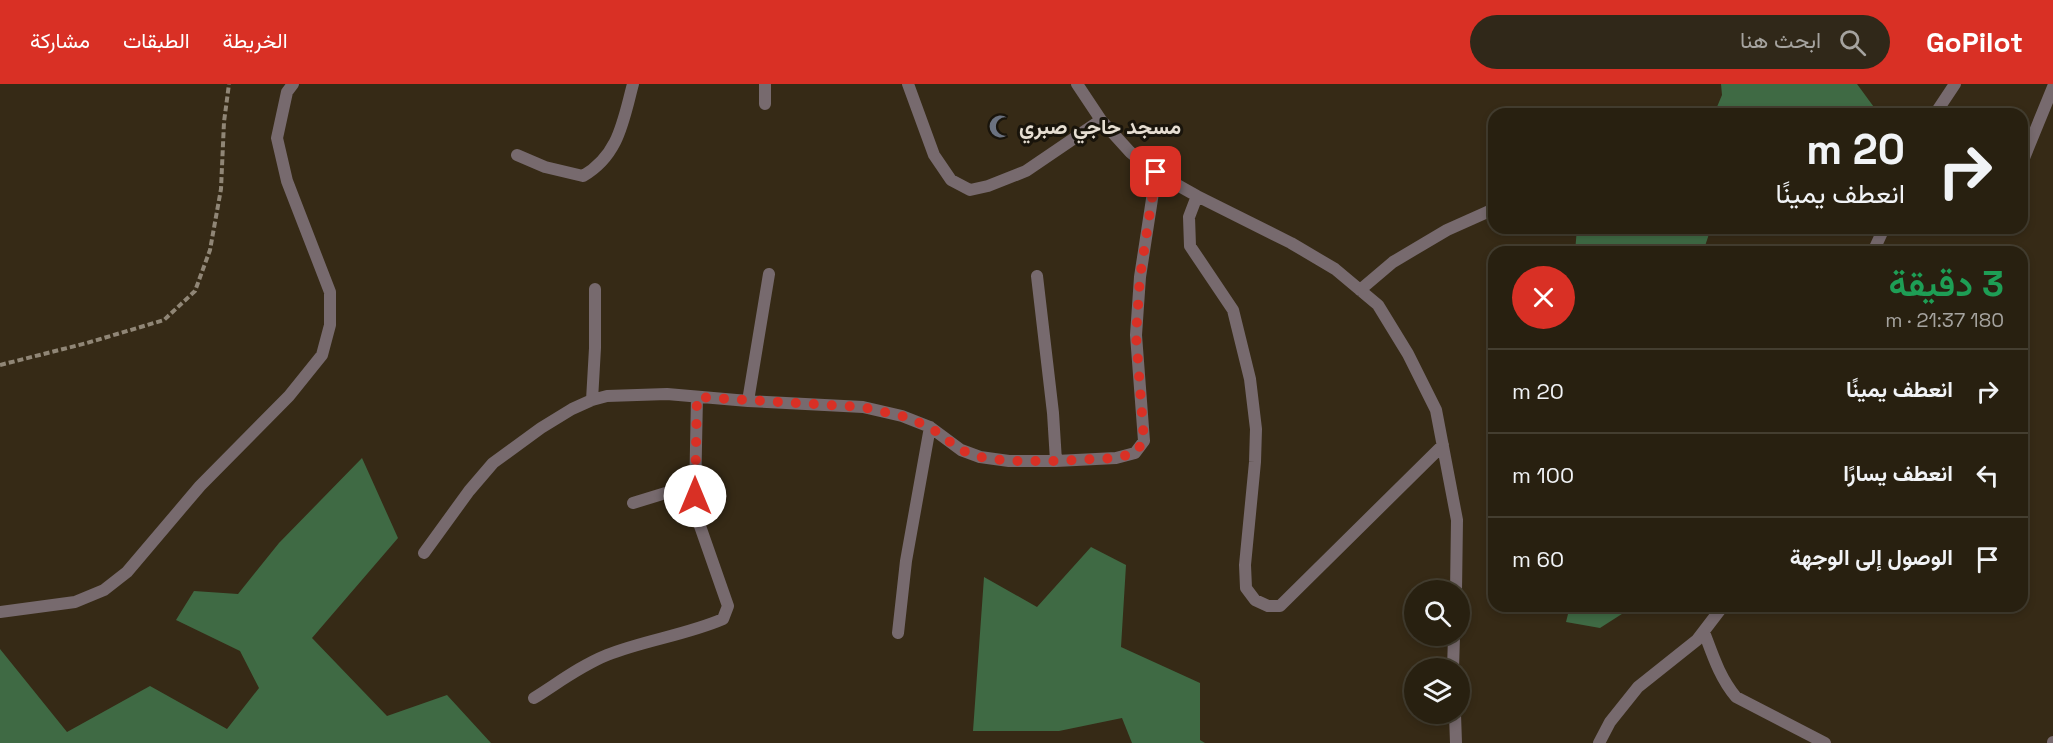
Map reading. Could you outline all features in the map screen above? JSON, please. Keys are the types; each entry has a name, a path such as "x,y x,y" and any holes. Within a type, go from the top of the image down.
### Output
{"street":[{"path":"0,612 75,602 104,590 127,572 200,486 289,396 322,355 330,325 330,292 286,181 277,138 287,92 293,84"},
{"path":"517,155 544,167 583,176 597,168 610,153 620,131 633,84"},
{"path":"765,84 765,104"},
{"path":"908,84 934,155 951,180 970,190 988,186 1026,171 1101,120"},
{"path":"1077,84 1101,120 1130,152 1156,172 1197,196 1292,243 1335,269 1378,305 1408,354 1436,410 1457,520 1456,580"},
{"path":"1939,108 1954,84"},
{"path":"2028,148 2053,87"},
{"path":"424,553 469,491 493,463 541,428 572,409 607,396 667,394 862,407 902,416 930,427 961,450 980,457 1009,461 1116,458 1135,453 1144,441 1136,335 1140,277 1156,172"},
{"path":"1197,196 1189,217 1190,246 1233,310 1250,379 1256,429 1256,462 1245,565 1246,588 1255,600 1268,606 1280,606 1443,445"},
{"path":"1360,290 1393,262 1447,230 1488,212"},
{"path":"748,401 769,274"},
{"path":"1037,276 1053,413 1056,461"},
{"path":"592,400 595,289"},
{"path":"534,698 581,667 608,655 699,629 723,619 728,606 700,526 695,484 697,397"},
{"path":"898,633 906,561 930,427"},
{"path":"633,503 695,484"},
{"path":"1599,743 1610,722 1638,687 1704,632 1719,612"},
{"path":"1704,632 1717,668 1736,697 1825,743"},
{"path":"1455,724 1456,743"}],"path":[{"path":"0,365 87,343 164,320 195,291 210,250 221,189 224,122 229,84"}],"green space":[{"path":"1721,84 1857,84 1875,108 1717,108 1722,95"},
{"path":"1576,234 1709,234 1705,246 1576,246"},
{"path":"362,458 398,538 312,638 387,716 447,695 491,743 0,743 0,649 67,732 150,686 227,729 259,688 240,651 176,620 194,591 238,594 279,543"},
{"path":"1091,547 1126,565 1121,647 1200,683 1200,740 1205,743 1132,743 1122,718 1059,731 973,731 984,577 1037,607"},
{"path":"1568,612 1625,612 1600,628 1566,622"}],"place":[{"name":"مسجد حاجي صبري","path":"1001,126"}],"route":[{"path":"695,496 697,397 862,407 902,416 930,427 961,450 980,457 1009,461 1116,458 1135,453 1144,441 1145,429 1136,335 1140,277 1156,172"}]}
